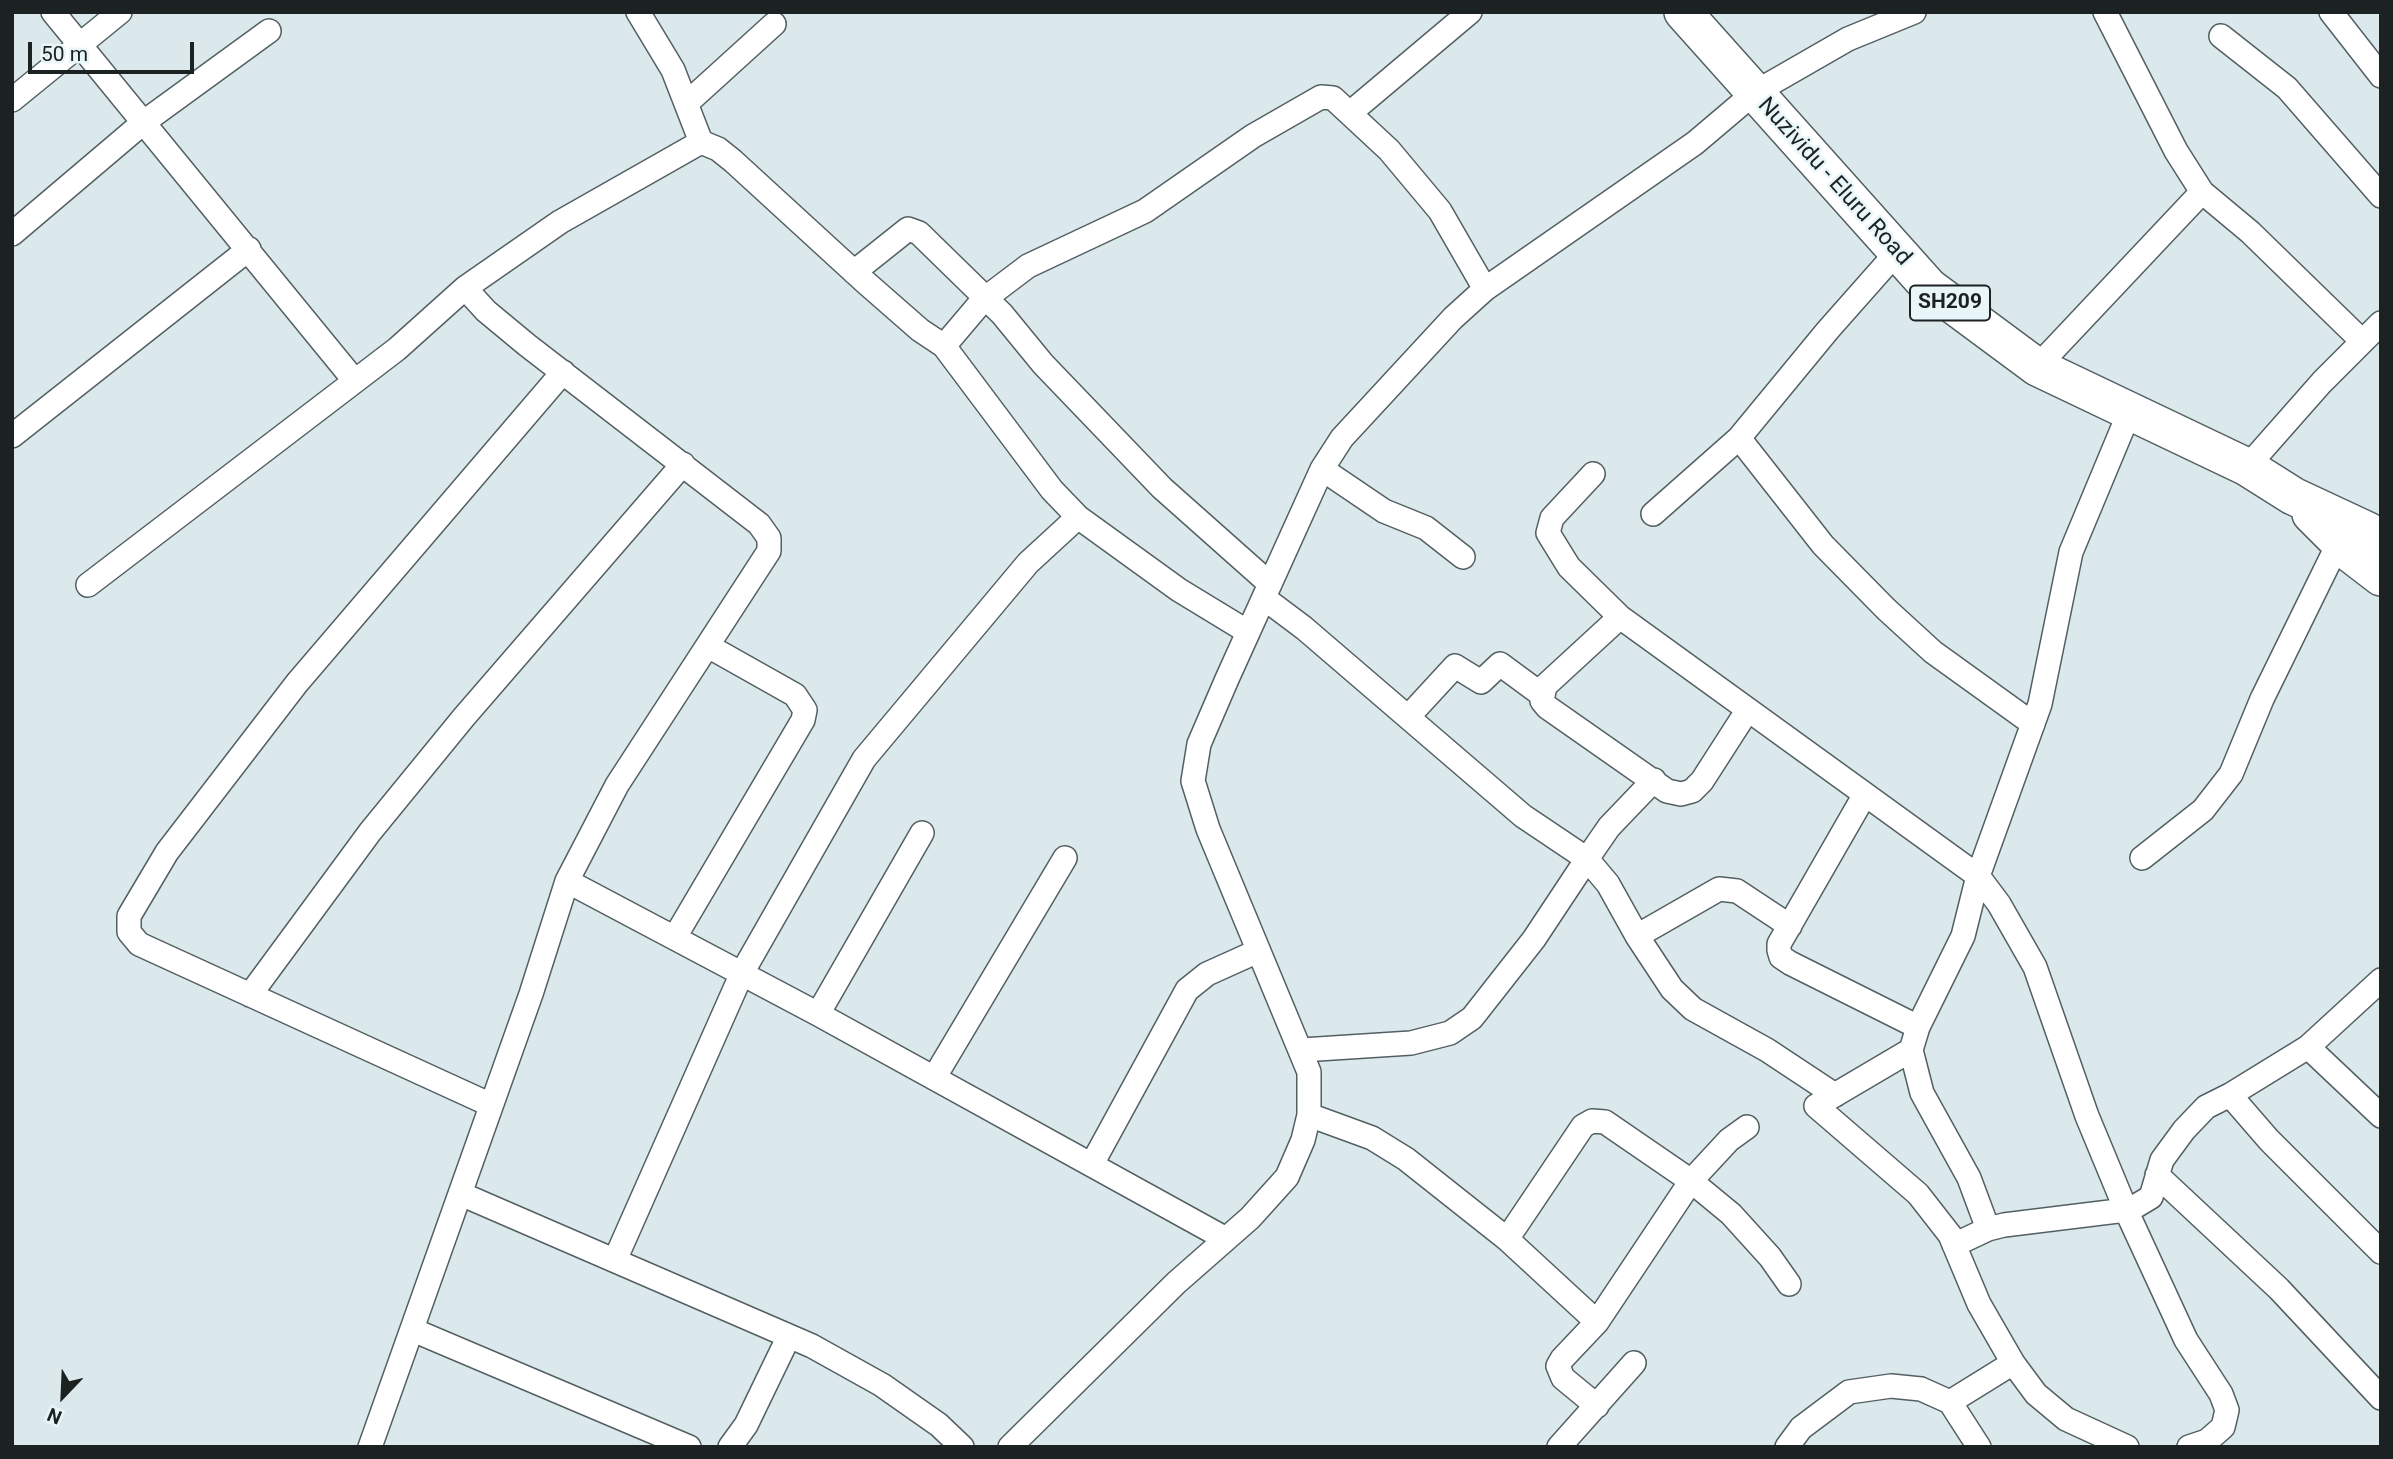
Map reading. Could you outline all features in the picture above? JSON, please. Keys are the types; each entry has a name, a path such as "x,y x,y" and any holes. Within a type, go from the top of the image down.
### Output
{"main road":[{"name":"Nuzividu - Eluru Road","path":"1690,15 1754,93 1929,288 2037,367 2247,467 2293,496 2368,531 2381,541"},
{"name":"Nuzividu - Eluru Road","path":"2293,496 2339,542 2381,577"}],"street":[{"path":"52,12 354,380"},
{"path":"12,100 120,12"},
{"path":"638,12 673,70 701,142 718,149 733,161 920,330 944,346 1052,490 1078,517 1179,590 1248,632"},
{"path":"1350,113 1470,12"},
{"path":"1010,1447 1175,1283 1250,1218 1287,1177 1303,1140 1309,1115 1309,1072 1208,829 1193,781 1199,744 1322,469 1342,438 1453,318 1485,289 1695,143 1754,93 1848,39 1914,12"},
{"path":"2105,12 2176,151 2202,192 2249,232 2362,341"},
{"path":"2331,12 2381,76"},
{"path":"687,103 774,24"},
{"path":"12,234 144,122 269,31"},
{"path":"2221,36 2287,88 2381,196"},
{"path":"944,346 983,300 1028,266 1145,211 1253,136 1321,97 1333,98 1389,150 1440,211 1485,289"},
{"path":"88,585 397,349 465,288 560,222 701,142"},
{"path":"2037,367 2202,192"},
{"path":"854,272 908,229 919,233 942,254 983,300 1002,314 1043,363 1162,488 1267,591 1523,816 1587,859 1608,884 1637,936 1672,989 1693,1009 1767,1050 1835,1095"},
{"path":"12,436 250,250"},
{"path":"1653,514 1739,438 1897,252"},
{"path":"370,1447 461,1194 568,881 617,785 757,574 769,551 769,538 759,524 486,311 465,288"},
{"path":"2247,467 2381,323"},
{"path":"491,1105 139,944 129,932 129,916 167,852 297,683 563,372"},
{"path":"1988,1229 1969,1178 1922,1093 1911,1050 1918,1027 1963,936 1978,876 2033,724 2054,646 2071,551 2129,413"},
{"path":"1739,438 1823,545 1886,609 1933,652 2033,724"},
{"path":"250,995 379,821 464,717 683,464"},
{"path":"1322,469 1384,511 1426,528 1463,557"},
{"path":"1593,474 1552,518 1548,533 1569,568 1620,617 1746,711 1978,876 1999,904 2035,967 2087,1116 2138,1204 2186,1340 2221,1394 2227,1410 2223,1427 2207,1441 2189,1447"},
{"path":"615,1260 742,973 864,759 1028,563 1078,517"},
{"path":"2142,858 2203,810 2231,774 2262,699 2339,542"},
{"path":"1542,695 1545,686 1620,617"},
{"path":"675,937 803,720 805,710 795,695 708,646"},
{"path":"1408,717 1455,666 1481,682 1500,664 1542,695 1547,707 1667,791 1681,794 1692,791 1702,781 1746,711"},
{"path":"1302,1050 1411,1043 1450,1033 1472,1018 1534,939 1609,827 1654,780"},
{"path":"1864,796 1779,944 1781,957 1918,1027"},
{"path":"818,1014 922,833"},
{"path":"934,1077 1065,858"},
{"path":"568,881 934,1077 1226,1239"},
{"path":"1637,936 1719,888 1737,891 1790,926"},
{"path":"1092,1164 1187,990 1207,974 1258,951"},
{"path":"1954,1245 1988,1229 2138,1204 2157,1175 2162,1160 2184,1130 2206,1107 2308,1047 2381,980"},
{"path":"2308,1047 2381,1116"},
{"path":"1911,1050 1816,1106 1918,1194 1954,1245 1979,1304 2013,1363 2036,1394 2066,1419 2127,1447"},
{"path":"2230,1095 2269,1140 2381,1252"},
{"path":"1309,1115 1372,1138 1406,1159 1507,1239 1597,1322"},
{"path":"1507,1239 1583,1126 1592,1121 1605,1122 1692,1181 1731,1214 1770,1256 1789,1284"},
{"path":"1597,1406 1563,1378 1558,1366 1597,1322 1692,1181 1729,1140 1747,1127"},
{"path":"2157,1175 2279,1289 2381,1398"},
{"path":"461,1194 789,1336 883,1385 939,1425 962,1447"},
{"path":"413,1330 689,1447"},
{"path":"730,1447 746,1424 789,1336"},
{"path":"1569,1443 1634,1363"},
{"path":"1950,1402 2013,1363"},
{"path":"1787,1447 1801,1428 1849,1392 1891,1386 1921,1389 1950,1402 1979,1447"}]}
